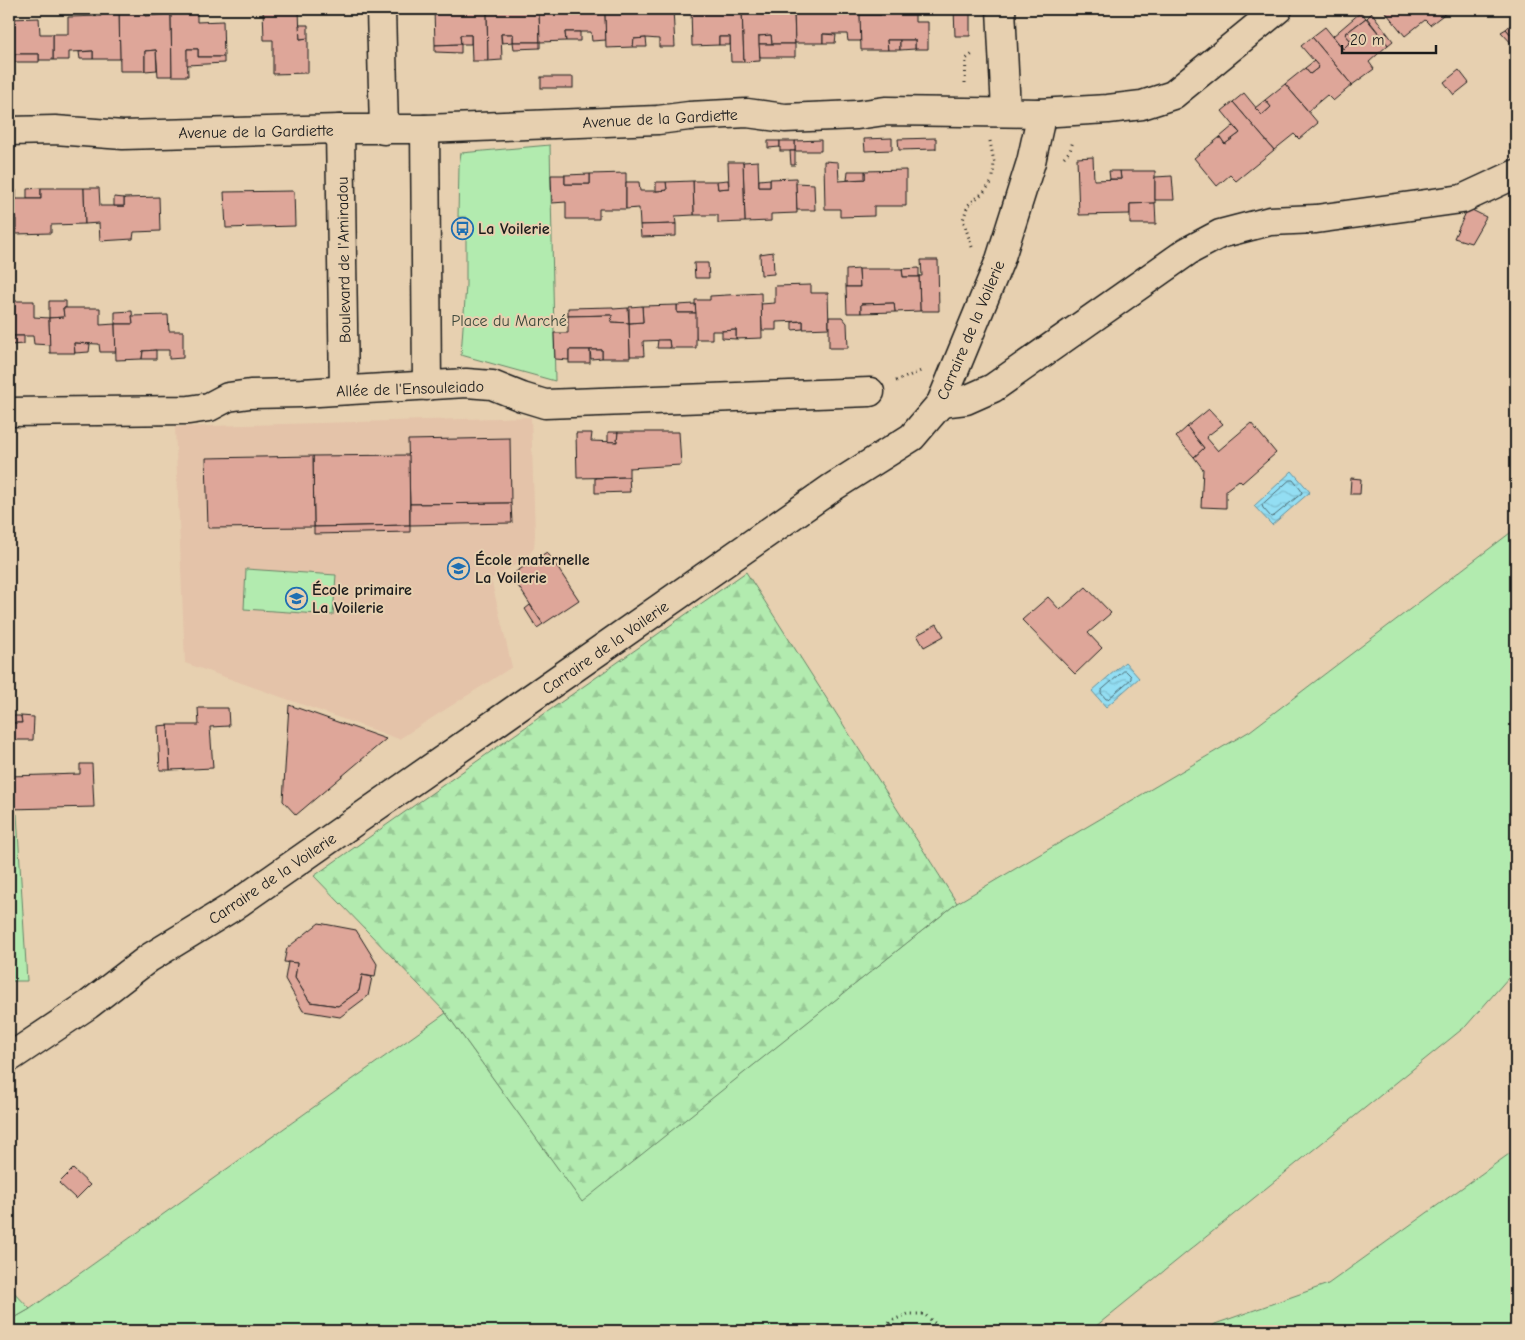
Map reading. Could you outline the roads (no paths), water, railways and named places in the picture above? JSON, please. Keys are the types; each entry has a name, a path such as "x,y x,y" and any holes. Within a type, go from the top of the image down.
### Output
{"street":[{"path":"380,9 384,130"},
{"path":"1001,9 1006,111"},
{"name":"Avenue de la Gardiette","path":"9,131 55,130 123,135 340,129 384,130 648,120 747,113 785,118 856,115 885,111 1006,111 1039,113 1142,105 1173,95 1278,9"},
{"name":"Carraire de la Voilerie","path":"9,1058 88,1005 149,958 234,906 832,487 912,436 941,403 1000,260 1033,152 1039,126 1039,113"},
{"name":"Boulevard de l'Amiradou","path":"340,129 344,390"},
{"path":"425,129 427,386"},
{"path":"941,403 966,400 993,388 1188,252 1220,234 1270,221 1316,219 1462,199 1516,174"},
{"name":"Allée de l'Ensouleiado","path":"9,412 189,410 208,407 228,397 250,394 466,383 492,385 545,404 870,392"}],"water":[{"path":"1292,471 1310,492 1272,525 1254,506"},
{"path":"1125,662 1139,678 1106,707 1092,691"}],"place":[{"name":"La Voilerie","path":"462,228"},
{"name":"École maternelle La Voilerie","path":"459,568"},
{"name":"École primaire La Voilerie","path":"296,598"}],"park label":[{"name":"Place du Marché","path":"509,320"}]}
